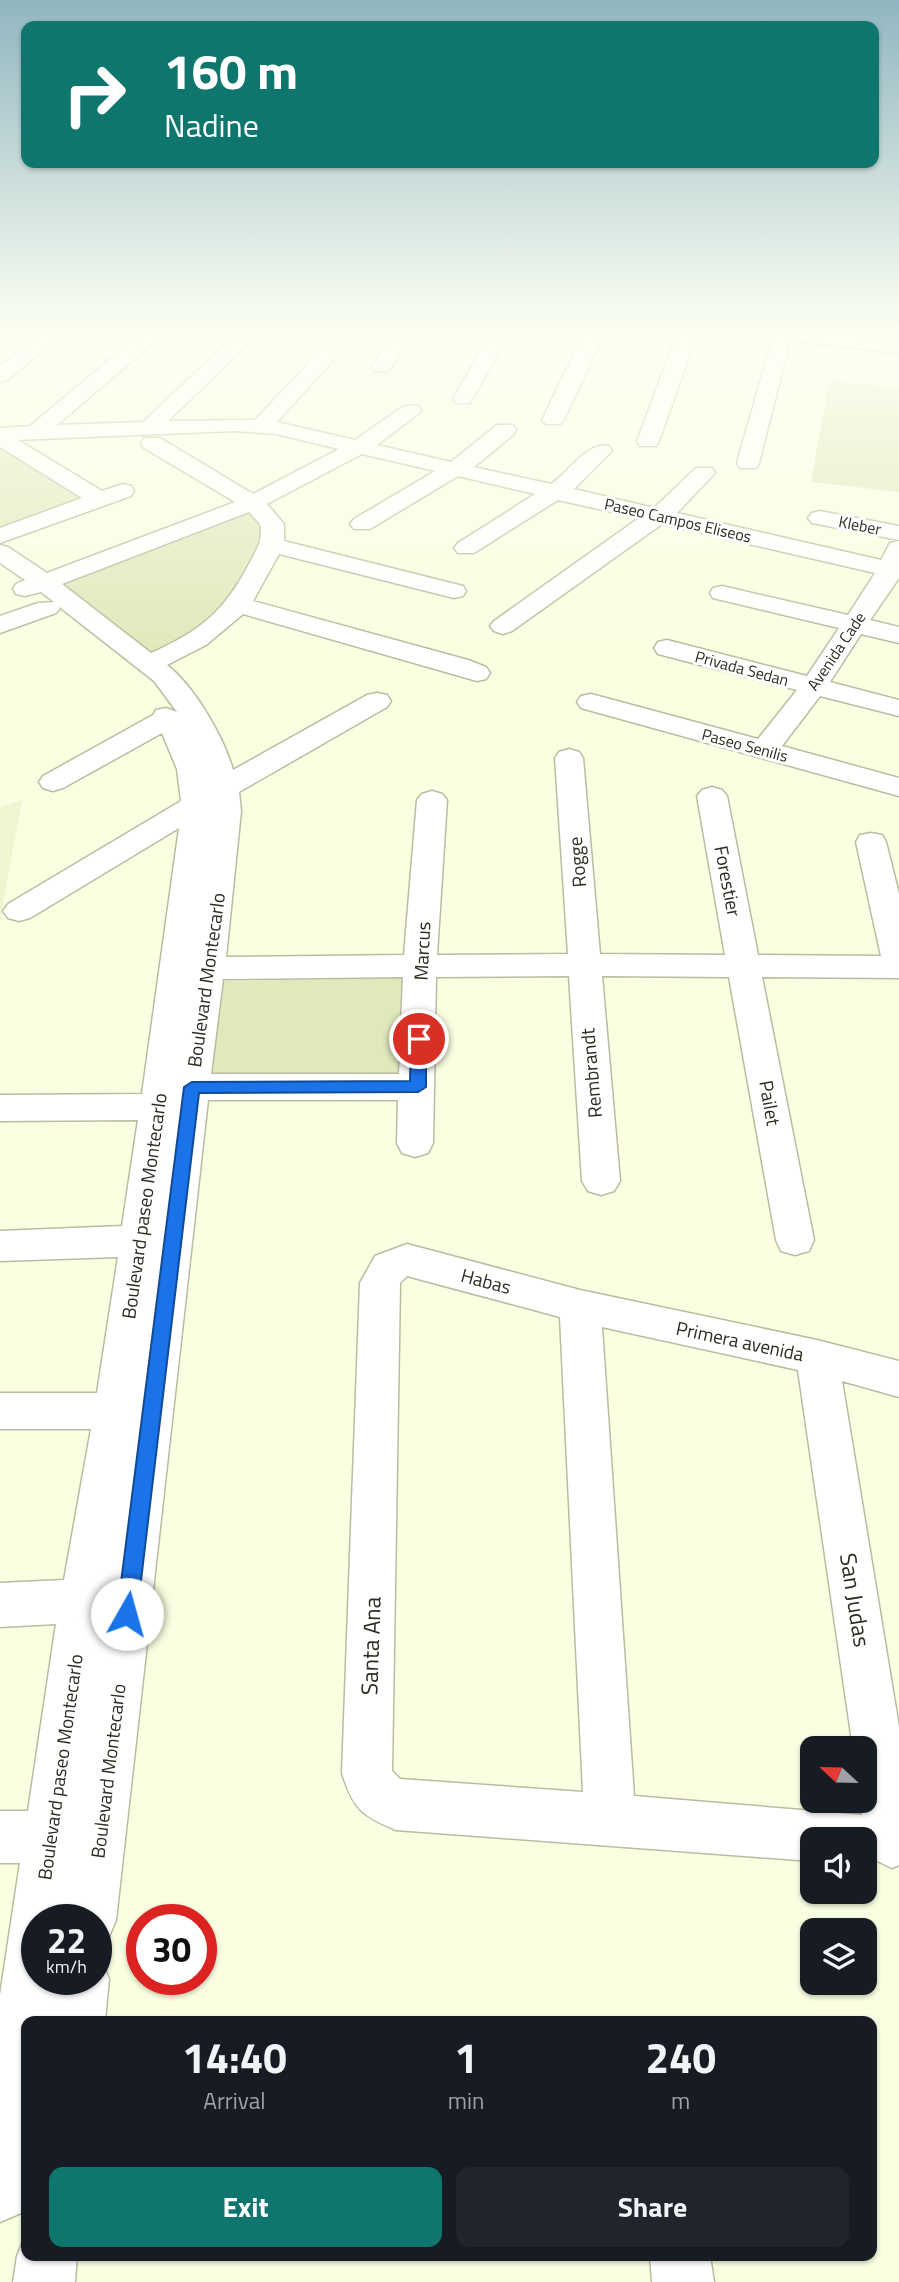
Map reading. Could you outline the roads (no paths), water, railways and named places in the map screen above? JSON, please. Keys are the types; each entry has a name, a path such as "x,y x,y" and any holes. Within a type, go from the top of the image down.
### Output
{"street":[{"name":"Paseo Campos Eliseos","path":"131,435 156,435"},
{"name":"Paseo Campos Eliseos","path":"306,435 657,515 896,562"},
{"path":"0,625 29,587 251,504 380,435"},
{"path":"362,524 471,459 499,435"},
{"path":"648,441 650,435"},
{"path":"748,463 755,435"},
{"path":"0,436 100,499"},
{"path":"148,663 203,636 238,605 272,545 274,529 271,520 251,504 150,436"},
{"path":"466,548 576,477 601,451"},
{"path":"503,626 669,509 704,472"},
{"path":"0,536 122,491"},
{"name":"Kleber","path":"820,518 899,533"},
{"path":"272,545 454,591"},
{"path":"0,552 29,587 148,663 163,675 183,698 215,756 211,796"},
{"name":"Avenida Cade","path":"764,751 813,687 896,562"},
{"name":"Boulevard paseo Montecarlo","path":"29,587 129,671 168,718 191,767 211,796 193,969 150,1107 108,1411 76,1602 25,1836 36,1904"},
{"path":"722,593 899,635"},
{"path":"238,605 477,673"},
{"name":"Privada Sedan","path":"667,648 899,708"},
{"path":"19,911 377,701"},
{"name":"Paseo Senilis","path":"591,702 899,787"},
{"path":"53,782 168,718"},
{"name":"Rogge","path":"569,758 584,965"},
{"name":"Forestier","path":"712,796 744,967"},
{"name":"Marcus","path":"415,1143 420,967 432,800"},
{"path":"871,842 899,961"},
{"path":"193,969 584,965 899,967"},
{"name":"Rembrandt","path":"584,965 601,1181"},
{"name":"Pailet","path":"744,967 795,1240"},
{"name":"Boulevard Montecarlo","path":"91,1904 192,1087 193,969"},
{"path":"192,1087 418,1087"},
{"path":"0,1108 150,1107"},
{"path":"0,1246 130,1241"},
{"name":"Habas","path":"391,1264 407,1259 580,1306"},
{"name":"Santa Ana","path":"391,1264 383,1272 380,1283 367,1773 370,1786 379,1797 396,1804 610,1819"},
{"path":"580,1306 610,1819 878,1841"},
{"name":"Primera avenida","path":"580,1306 817,1357 899,1379"},
{"name":"San Judas","path":"817,1357 878,1841"},
{"path":"0,1411 108,1411"},
{"path":"0,1605 76,1602"},
{"path":"25,1836 100,1836"},
{"path":"23,2016 26,1995"},
{"path":"78,2016 80,1995"},
{"path":"0,2192 4,2131 21,2026"},
{"path":"44,2282 46,2261"},
{"path":"680,2261 682,2282"}]}
